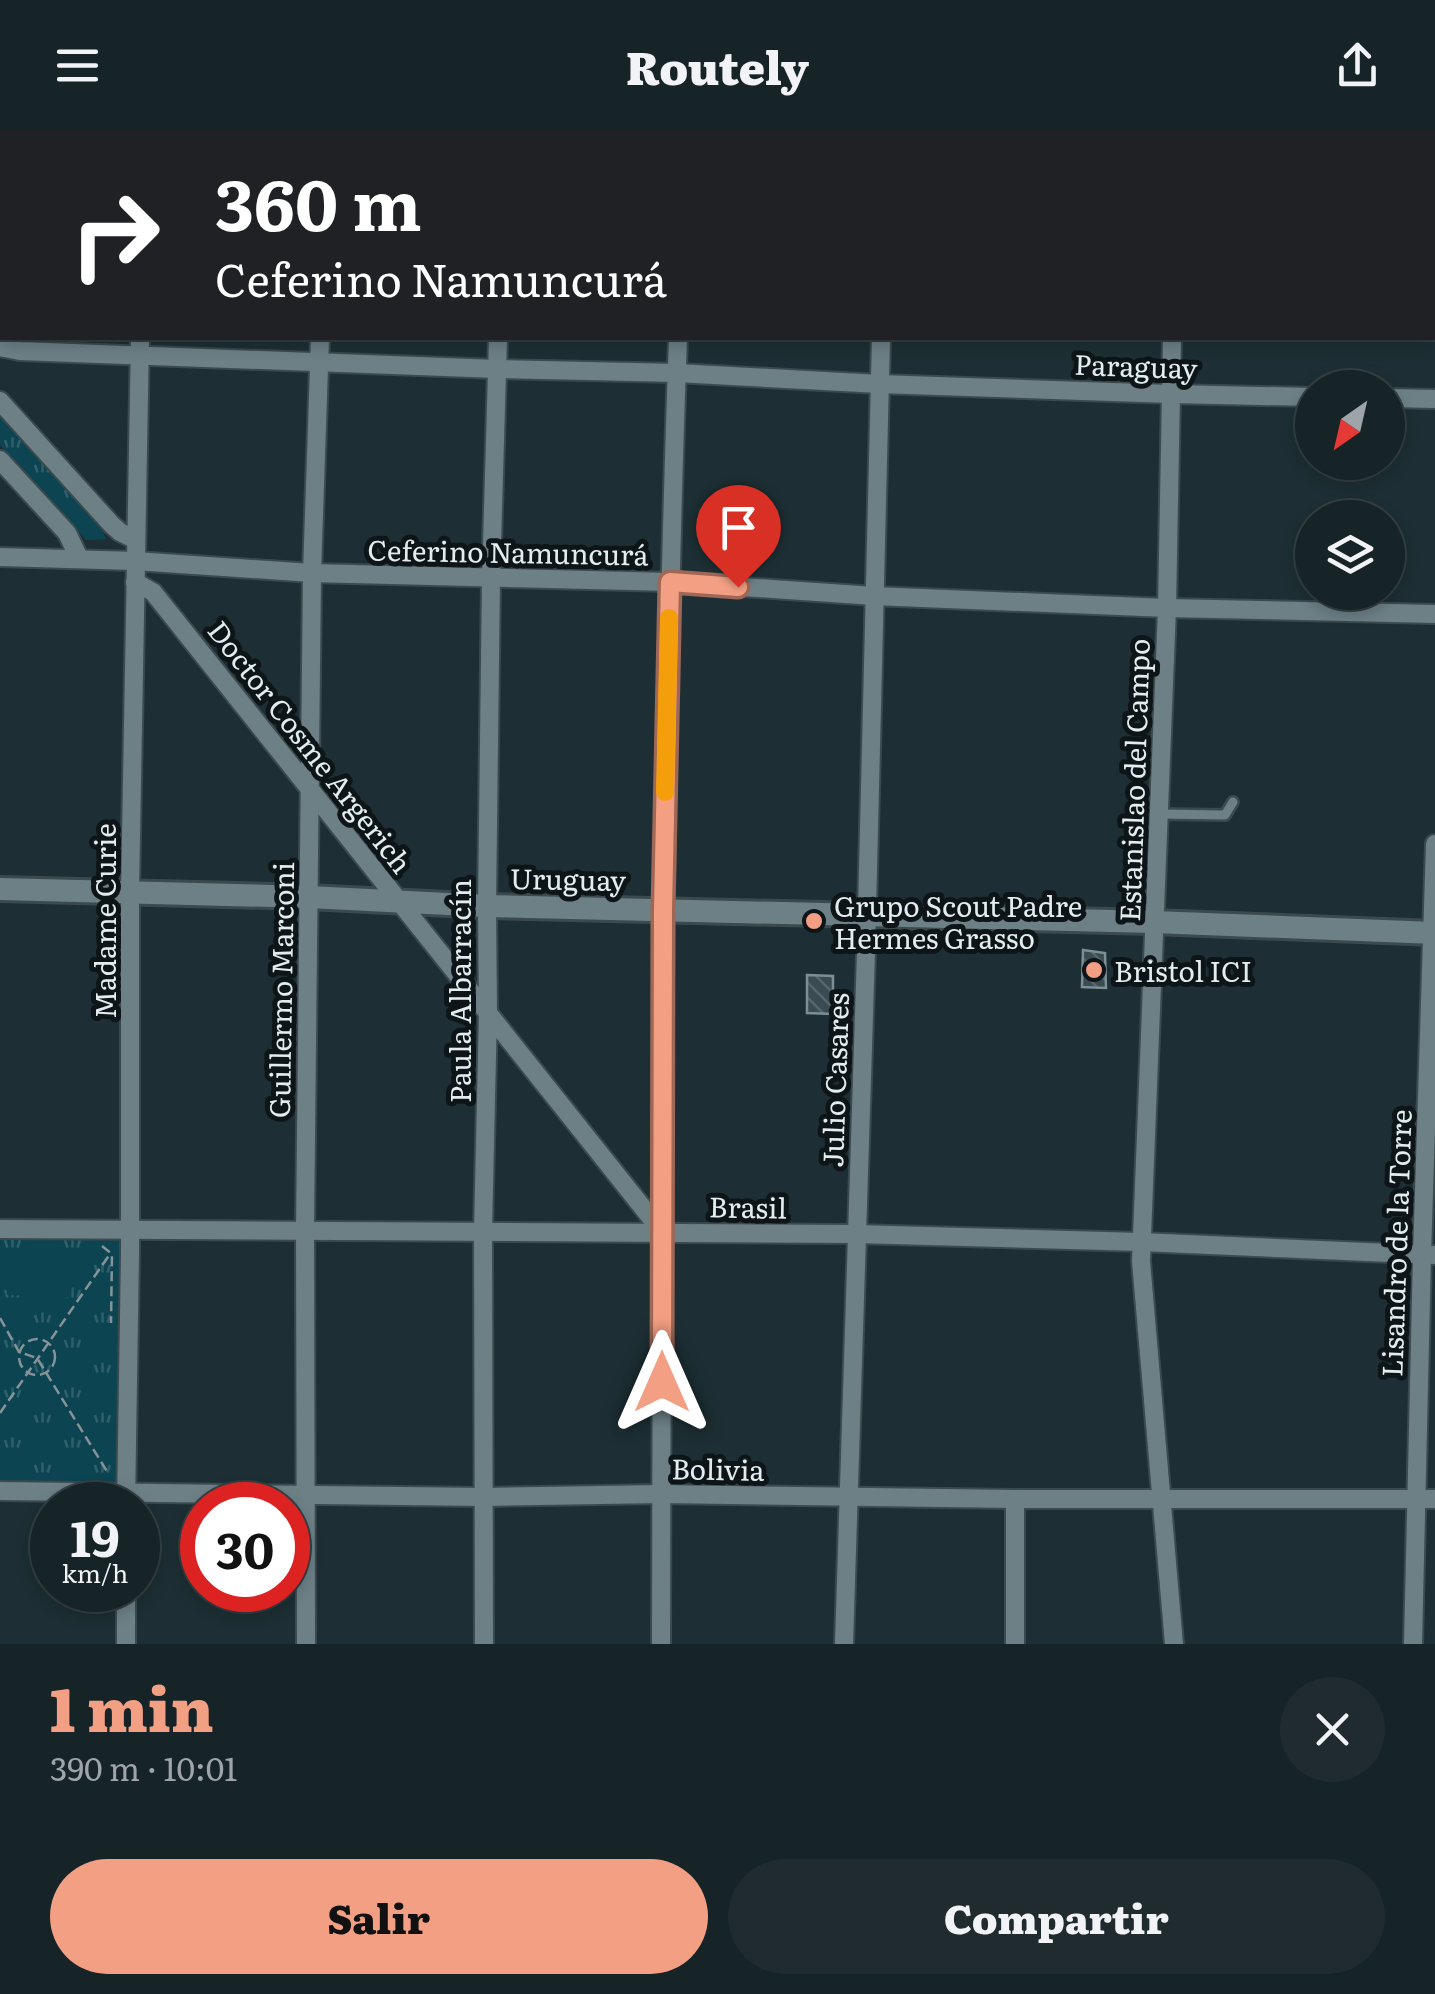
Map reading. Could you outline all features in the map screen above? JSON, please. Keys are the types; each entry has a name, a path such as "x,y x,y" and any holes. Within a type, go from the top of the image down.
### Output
{"street":[{"name":"Guillermo Marconi","path":"306,1482 308,897 320,340"},
{"name":"Paula Albarracín","path":"484,1644 487,906 498,340"},
{"path":"660,1644 663,910 678,340"},
{"name":"Julio Casares","path":"844,1644 880,340"},
{"name":"Estanislao del Campo","path":"1172,340 1167,608 1141,1242 1174,1644"},
{"name":"Paraguay","path":"1,342 20,351 140,347 318,363 1295,397"},
{"name":"Madame Curie","path":"126,1482 130,892 140,347"},
{"path":"1405,398 1435,399"},
{"path":"1,402 112,525 136,540"},
{"path":"0,460 67,533 79,558"},
{"name":"Ceferino Namuncurá","path":"0,557 135,561 312,574 670,582 874,596 1167,608 1435,614"},
{"name":"Doctor Cosme Argerich","path":"135,582 153,592 663,1233"},
{"name":"Lisandro de la Torre","path":"1413,1644 1426,1499 1435,844"},
{"name":"Uruguay","path":"0,889 1434,933"},
{"name":"Brasil","path":"0,1229 856,1234 1428,1255"},
{"name":"Bolivia","path":"0,1491 30,1493"},
{"name":"Bolivia","path":"310,1494 1426,1499"},
{"path":"1014,1499 1014,1644"},
{"path":"126,1612 126,1644"},
{"name":"Guillermo Marconi","path":"306,1612 306,1644"}],"lane":[{"path":"1159,814 1225,815 1233,802"}],"path":[{"path":"0,1412 109,1254 111,1328"},
{"path":"0,1318 19,1352 19,1363 27,1372 35,1376 51,1368 53,1350 47,1343 30,1341 19,1352"},
{"path":"19,1352 36,1358 115,1482"},
{"path":"110,1456 110,1475"}],"green space":[{"path":"0,412 97,517 106,539 86,540 0,445"},
{"path":"130,1228 126,1482 30,1482 30,1491 0,1491 0,1229"},
{"path":"8,1260 73,1262 71,1297 7,1295"}],"building":[{"name":"Bristol ICI","path":"1083,950 1105,953 1106,988 1082,987"},
{"path":"807,975 833,976 833,1014 807,1013"}],"slow traffic":[{"path":"665,792 669,618"}],"place":[{"name":"Grupo Scout Padre Hermes Grasso","path":"814,921"},
{"name":"Bristol ICI","path":"1094,970"}],"route":[{"path":"662,1382 663,910 670,582 738,587"}]}
